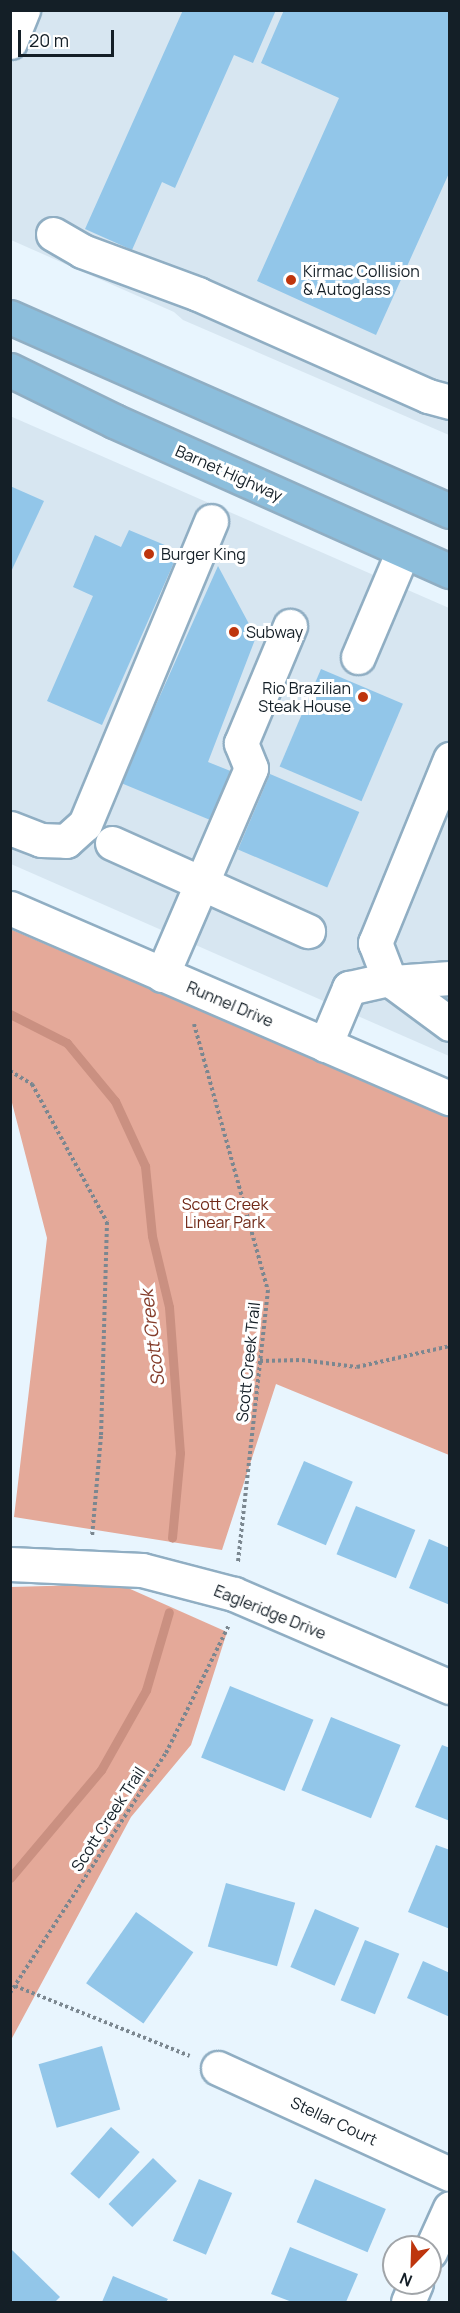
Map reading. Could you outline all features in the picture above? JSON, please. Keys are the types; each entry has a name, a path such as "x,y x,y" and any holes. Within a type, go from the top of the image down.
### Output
{"main road":[{"path":"10,317 450,511"},
{"name":"Barnet Highway","path":"10,370 114,422 450,571"}],"street":[{"path":"10,42 23,10"},
{"path":"53,234 82,251 198,294 428,396 450,402"},
{"path":"10,828 41,840 66,841 85,824 211,521"},
{"path":"358,657 403,551"},
{"path":"173,979 201,884 251,768 241,743 290,626"},
{"path":"450,759 375,943 391,980 450,1024"},
{"path":"112,843 308,931"},
{"name":"Runnel Drive","path":"10,908 450,1098"},
{"path":"325,1045 349,988 391,980 450,978"},
{"name":"Eagleridge Drive","path":"10,1564 142,1570 234,1594 450,1687"},
{"name":"Stellar Court","path":"218,2068 450,2174"},
{"path":"438,2235 450,2208"}],"path":[{"name":"Scott Creek Trail","path":"173,979 268,1290 237,1573"},
{"path":"10,1071 32,1084 107,1222 101,1436 92,1540"},
{"path":"260,1361 302,1360 357,1367 450,1346"},
{"name":"Scott Creek Trail","path":"10,1993 166,1753 227,1632 229,1621"},
{"path":"15,1986 218,2068"}],"shaded area":[{"path":"11,11 449,11 449,435 183,320 174,312 11,240"},
{"path":"10,416 449,608 449,1056 11,864"}],"green space":[{"name":"Scott Creek Linear Park","path":"10,929 449,1116 449,1455 276,1384 222,1550 14,1517 47,1238 11,1099"},
{"path":"119,1584 227,1632 191,1745 131,1817 11,2040 11,1587"}],"building":[{"path":"183,10 276,10 253,63 234,55 175,188 162,182 132,250 85,229"},
{"path":"284,10 450,10 450,171 376,335 257,281 339,98 261,63"},
{"path":"10,486 44,501 10,574"},
{"path":"129,530 179,551 102,725 47,701 93,596 73,587 95,535 121,547"},
{"path":"218,566 256,637 208,762 233,772 215,822 121,783"},
{"path":"321,669 403,704 362,801 280,767"},
{"path":"270,774 359,812 327,887 238,849"},
{"path":"304,1461 353,1482 326,1545 277,1525"},
{"path":"356,1506 415,1530 396,1578 337,1554"},
{"path":"429,1539 450,1548 450,1605 409,1588"},
{"path":"230,1686 313,1720 285,1791 201,1757"},
{"path":"331,1717 401,1745 371,1818 301,1790"},
{"path":"442,1745 450,1748 450,1821 415,1807"},
{"path":"436,1845 450,1850 450,1929 408,1912"},
{"path":"226,1883 295,1903 277,1966 208,1946"},
{"path":"315,1909 359,1928 335,1986 290,1967"},
{"path":"136,1912 193,1952 143,2023 86,1983"},
{"path":"365,1940 399,1954 375,2014 341,2000"},
{"path":"423,1961 450,1973 450,2017 407,1998"},
{"path":"102,2046 120,2109 57,2128 39,2064"},
{"path":"111,2127 140,2152 99,2199 70,2174"},
{"path":"153,2158 177,2181 132,2227 109,2204"},
{"path":"199,2179 232,2193 206,2255 173,2241"},
{"path":"315,2179 386,2209 368,2252 297,2222"},
{"path":"290,2247 358,2274 346,2302 292,2302 271,2294"},
{"path":"10,2248 60,2297 55,2302 10,2302"},
{"path":"113,2276 168,2299 166,2302 102,2302"}],"waterway":[{"name":"Scott Creek","path":"10,1014 67,1043 115,1101 145,1166 152,1236 169,1307 180,1453 172,1538"},
{"name":"Scott Creek","path":"10,1878 101,1770 146,1690 169,1612"}],"place":[{"name":"Kirmac Collision & Autoglass","path":"291,280"},
{"name":"Burger King","path":"149,554"},
{"name":"Subway","path":"234,632"},
{"name":"Rio Brazilian Steak House","path":"363,697"}]}
